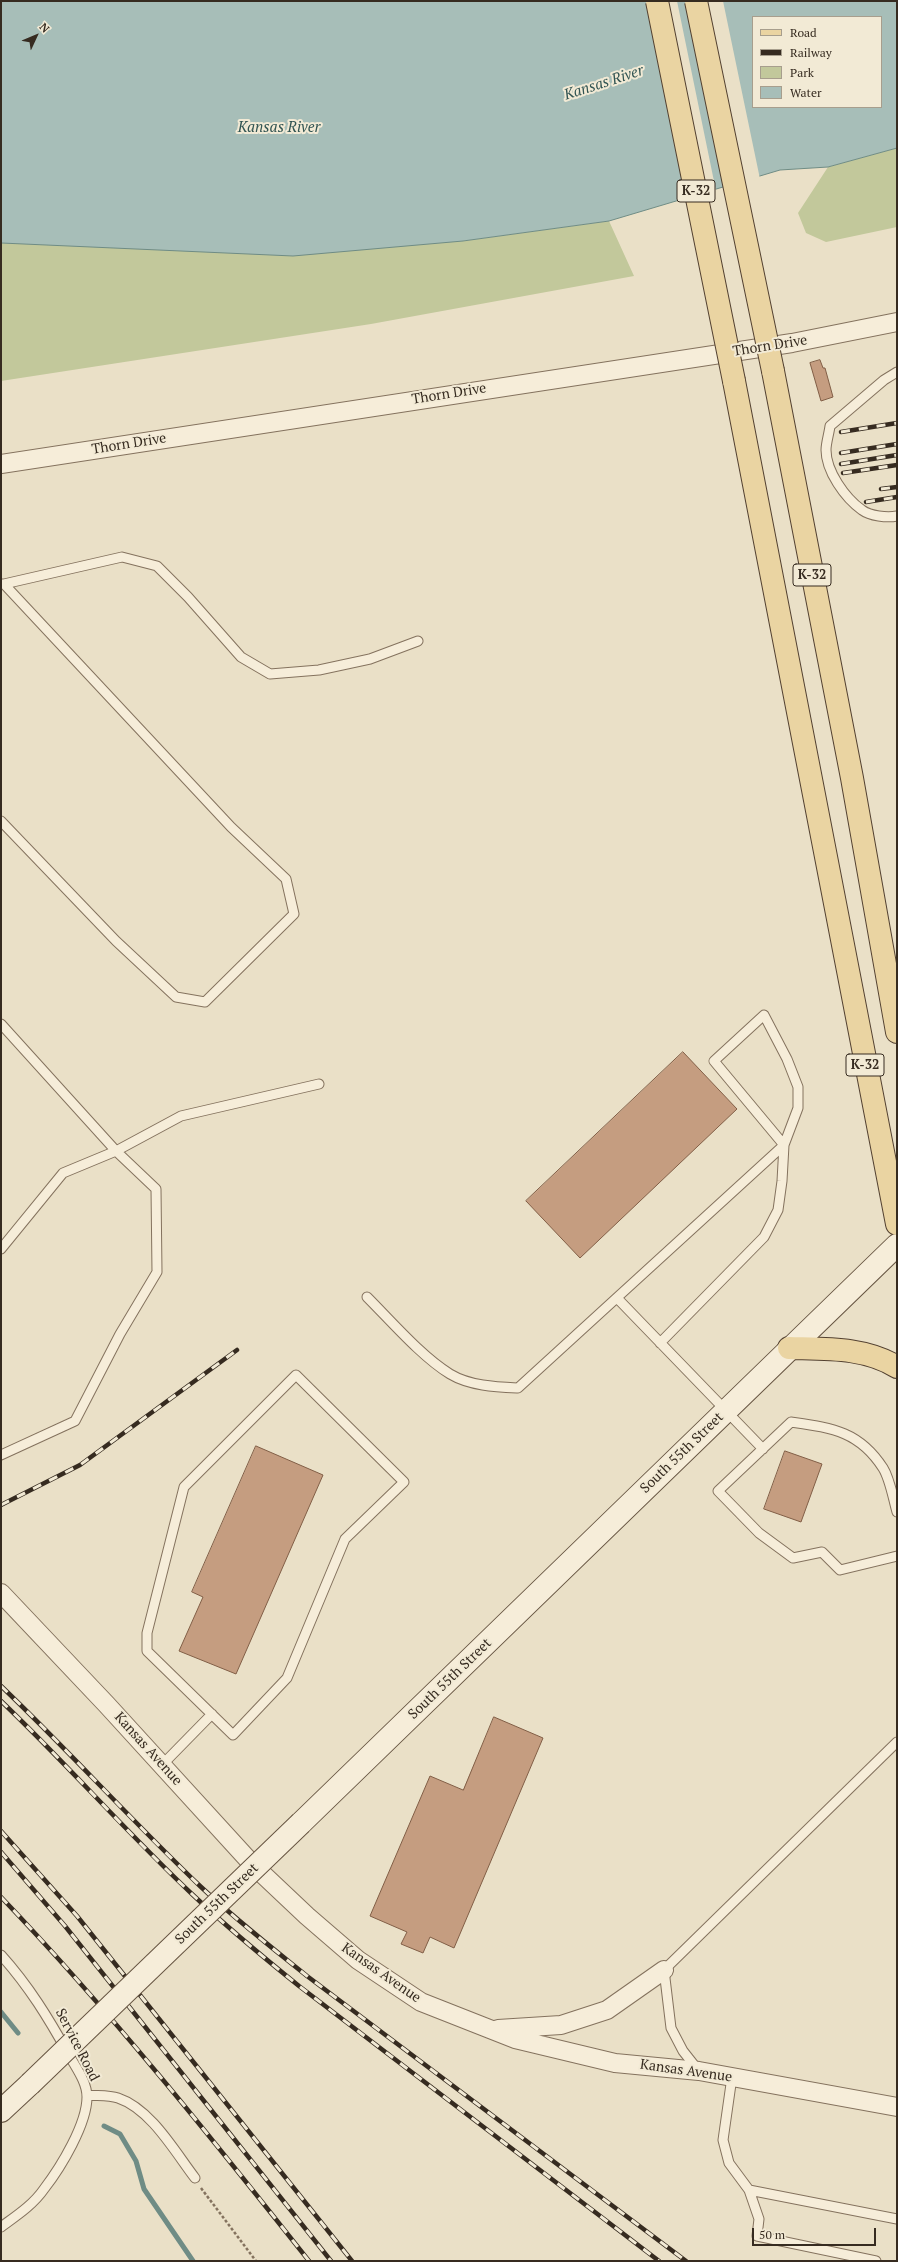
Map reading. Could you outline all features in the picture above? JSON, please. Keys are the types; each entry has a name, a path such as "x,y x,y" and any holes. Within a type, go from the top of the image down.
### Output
{"main road":[{"name":"K-32","path":"657,1 734,381 834,906 897,1224"},
{"name":"K-32","path":"696,1 773,371 852,778 897,1032"},
{"path":"888,980 897,1004"},
{"name":"South 55th Street","path":"1,2111 301,1823 789,1348 897,1245"},
{"path":"789,1348 850,1350 873,1355 897,1367"}],"street":[{"name":"Thorn Drive","path":"1,464 792,343 897,322"},
{"name":"Kansas Avenue","path":"1,1593 162,1765 253,1865 307,1916 358,1960 421,2002 515,2039 616,2062 698,2071 897,2108"},
{"path":"494,2030 561,2025 607,2010 664,1970"}],"lane":[{"path":"897,372 884,380 830,426 826,452 832,473 842,489 862,510 888,518 897,516"},
{"path":"2,584 122,557 157,566 188,597 241,657 270,674 319,670 370,659 418,641"},
{"path":"1,821 116,941 176,997 205,1002 294,914 286,879 226,821 2,584"},
{"path":"660,1343 764,1237 778,1210 782,1181 784,1145 798,1108 798,1087 787,1059 764,1015 714,1061 784,1145"},
{"path":"1,1024 116,1151 156,1189 157,1272 120,1334 75,1421 1,1455"},
{"path":"1,1249 63,1173 116,1151 181,1116 319,1084"},
{"path":"367,1297 411,1342 450,1374 488,1386 518,1388 784,1145"},
{"path":"617,1298 763,1449"},
{"path":"296,1375 404,1482 345,1539 286,1678 233,1735 212,1714 147,1651 147,1633 184,1487 296,1375"},
{"path":"897,1512 884,1469 861,1441 833,1428 791,1422 718,1491 758,1533 793,1558 822,1552 840,1570 897,1556"},
{"path":"162,1765 212,1714"},
{"path":"698,2071 683,2051 671,2028 664,1970 897,1742"},
{"name":"Service Road","path":"1,1955 34,1995 52,2024 83,2080 87,2095 86,2115 61,2163 44,2190 23,2211 1,2227"},
{"path":"732,2077 723,2140 729,2163 749,2190 759,2219 757,2236 876,2261"},
{"path":"87,2095 118,2098 138,2108 152,2122 195,2178"},
{"path":"749,2190 897,2219"}],"path":[{"path":"195,2178 256,2261"}],"green space":[{"path":"897,148 897,227 826,242 806,233 798,213 828,167"},
{"path":"609,221 634,276 371,324 1,381 1,243 463,241"}],"water":[{"name":"Kansas River","path":"1,1 897,1 897,148 828,167 780,170 609,221 463,241 293,256 1,243"}],"pier":[{"path":"646,1 677,1 716,191 687,200"},
{"path":"688,1 723,1 760,179 726,188"}],"building":[{"path":"820,360 823,368 825,368 833,397 821,401 810,363"},
{"path":"683,1052 737,1109 580,1258 526,1201"},
{"path":"256,1446 323,1475 236,1674 179,1651 203,1597 192,1592"},
{"path":"785,1451 822,1464 801,1522 764,1509"},
{"path":"494,1717 543,1738 454,1948 430,1937 423,1953 401,1944 407,1932 370,1916 430,1776 463,1790"}],"waterway":[{"path":"1,2012 18,2033"},
{"path":"104,2126 120,2134 136,2161 144,2189 193,2261"}],"railway":[{"path":"841,432 897,423"},
{"path":"841,453 897,444"},
{"path":"841,464 897,455"},
{"path":"843,473 897,465"},
{"path":"881,489 897,487"},
{"path":"866,502 897,497"},
{"path":"1,1505 80,1465 237,1350"},
{"path":"1,1686 200,1886 239,1921 307,1976 686,2261"},
{"path":"1,1701 169,1871 245,1942 299,1986 659,2261"},
{"path":"1,1831 77,1916 352,2261"},
{"path":"1,1852 65,1926 331,2261"},
{"path":"1,1897 121,2030 197,2121 309,2261"}]}
